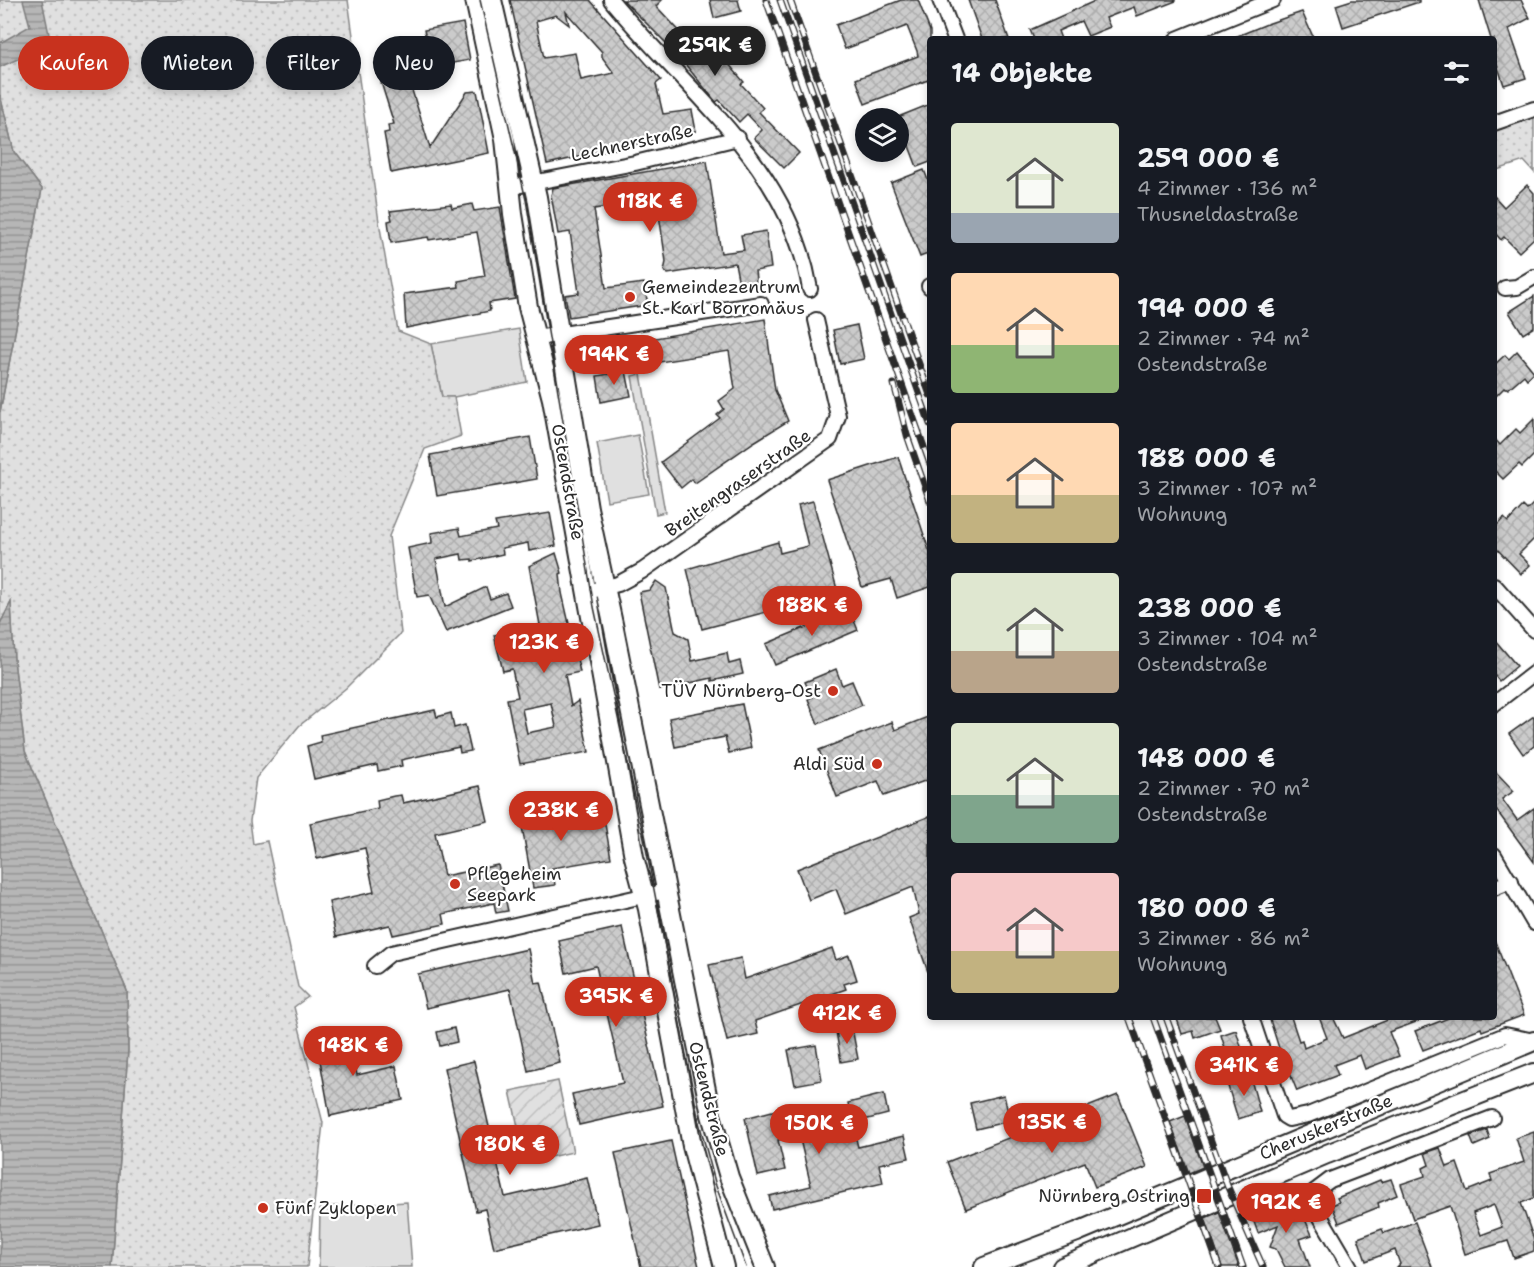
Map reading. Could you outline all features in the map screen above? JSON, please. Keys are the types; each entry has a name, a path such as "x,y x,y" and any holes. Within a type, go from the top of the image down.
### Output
{"main road":[{"name":"Ostendstraße","path":"475,0 505,139 524,281 536,338 665,891 708,1106 736,1194 765,1267"},
{"name":"Ostendstraße","path":"492,0 534,183 596,552 596,590 633,849 687,1120 724,1267"},
{"name":"Cheruskerstraße","path":"984,1267 1077,1232 1534,1041"},
{"name":"Cheruskerstraße","path":"1062,1267 1337,1150 1534,1073"},
{"path":"707,1205 736,1194"}],"street":[{"path":"611,0 738,138 779,196 805,257 810,289"},
{"path":"940,0 954,36"},
{"path":"1184,36 1273,0"},
{"path":"1497,122 1534,109"},
{"name":"Lechnerstraße","path":"511,187 635,163 738,138"},
{"path":"1505,288 1517,287 1534,277"},
{"path":"536,338 761,304"},
{"name":"Breitengraserstraße","path":"596,590 628,579 667,555 830,439 838,416 816,320"},
{"path":"1497,588 1534,630"},
{"path":"1497,702 1534,674"},
{"path":"1497,860 1534,923"},
{"path":"1497,887 1511,881"},
{"path":"375,966 391,953 665,891"},
{"path":"1252,1020 1284,1116 1289,1119 1308,1115 1505,1035 1534,1041"},
{"path":"1350,1267 1313,1204 1314,1192 1330,1180 1492,1118"}],"shaded area":[{"path":"0,0 348,0 353,36 266,36 266,90 361,90 379,222 398,331 431,344 442,397 454,397 461,436 425,449 389,536 401,633 346,688 299,726 256,778 250,821 253,844 267,841 298,987 308,997 294,1007 323,1123 307,1267 112,1267 128,1050 127,991 25,751 14,660 11,603 0,624 0,412 42,189 14,152 0,95"},
{"path":"23,0 42,0 49,36 18,36 18,59 0,67 0,43 30,26"},
{"path":"0,95 14,152 42,189 0,412"},
{"path":"1534,117 1534,172 1524,161 1497,170 1497,130"},
{"path":"519,329 527,382 454,397 442,397 431,344"},
{"path":"641,374 665,512 656,514 632,376"},
{"path":"638,435 649,494 607,501 597,443"},
{"path":"11,602 14,660 25,751 127,991 128,1050 112,1267 0,1267 0,624"},
{"path":"558,1081 573,1152 526,1162 510,1091"},
{"path":"407,1202 412,1267 319,1267 320,1207"}],"building":[{"path":"510,0 590,0 661,80 656,84 663,114 692,110 696,131 547,164","holes":["566,12 602,52 602,57 614,73 581,80 575,53 544,58 536,21 556,15 569,25"]},
{"path":"623,0 662,0 656,6 686,38 709,31 716,54 721,50 729,59 727,62 744,82 741,84 763,108 759,112 799,153 784,168 754,138 762,130 747,114 739,122 719,100 716,102 676,53"},
{"path":"710,0 738,0 741,11 714,18"},
{"path":"901,0 918,0 930,31 930,36 927,36 927,80 865,104 856,79 918,56 917,51 907,26 845,49 836,25"},
{"path":"968,0 995,0 1008,36 981,36"},
{"path":"1097,0 1176,0 1137,16 1134,7 1106,18 1110,27 1088,36 1081,21 1058,31 1060,36 1033,36 1030,30"},
{"path":"1352,0 1419,0 1419,2 1343,27 1336,5"},
{"path":"1479,0 1521,0 1530,18 1509,29 1526,78 1504,85 1497,65 1497,36 1490,36"},
{"path":"1302,12 1313,36 1237,36"},
{"path":"463,23 470,60 455,63 455,36 426,36 424,30"},
{"path":"383,90 412,90 430,148 467,92 477,91 489,153 391,173 384,133 389,132 388,125 394,124"},
{"path":"927,105 927,163 917,167 909,146 909,113"},
{"path":"707,161 721,253 744,250 741,235 766,231 771,268 755,271 757,287 740,289 735,263 668,274 664,271 666,262 657,201 594,209 606,288 644,283 648,305 569,317 565,295 579,293 570,232 558,234 551,195 553,188"},
{"path":"924,170 927,178 927,254 920,257 891,183"},
{"path":"1527,185 1534,193 1534,238 1519,252 1504,237 1501,240 1497,235 1497,199 1504,207"},
{"path":"451,204 452,208 472,204 474,211 500,207 515,299 489,303 490,311 406,328 404,294 459,287 458,281 485,276 477,232 429,240 428,237 391,243 388,221 392,220 390,211"},
{"path":"1534,296 1534,327 1523,334 1509,312"},
{"path":"765,319 775,390 788,421 695,483 692,479 681,488 661,462 720,418 717,415 724,409 719,401 735,389 729,351 647,364 643,340"},
{"path":"857,325 864,359 840,364 833,330"},
{"path":"1517,351 1534,372 1527,379 1524,375 1497,395 1497,362 1505,355 1509,359"},
{"path":"626,371 631,396 601,402 597,376"},
{"path":"1534,419 1534,455 1522,467 1519,464 1503,479 1497,473 1497,442 1500,445 1516,429 1520,433"},
{"path":"530,437 537,479 437,496 430,455"},
{"path":"898,457 927,544 927,588 897,598 891,579 862,587 827,480"},
{"path":"813,501 838,593 702,629 687,569 778,542 780,553 808,546 798,505"},
{"path":"1534,503 1534,539 1519,554 1530,565 1521,574 1497,549 1497,525 1504,518 1508,522 1523,506 1527,510"},
{"path":"550,513 556,546 529,551 528,543 502,548 503,554 472,561 472,559 462,560 461,554 436,559 445,607 486,587 490,599 506,593 511,606 446,632 429,595 417,597 408,548 432,543 431,533 459,528 461,536 497,529 495,522"},
{"path":"556,553 562,573 560,574 562,593 580,672 565,675 571,706 578,701 589,752 520,764 507,699 518,697 512,669 503,671 494,635 540,625 529,566","holes":["551,703 556,727 527,733 522,709"]},
{"path":"656,581 666,588 675,632 688,639 692,661 727,653 729,664 740,661 743,674 712,681 712,678 659,690 639,592 650,590"},
{"path":"849,609 858,630 775,665 766,644"},
{"path":"1497,643 1517,666 1499,681 1497,679"},
{"name":"TÜV Nürnberg-Ost","path":"836,669 842,685 852,681 862,705 818,724 808,699 812,697 805,682"},
{"path":"742,704 751,748 729,753 725,737 675,747 669,718"},
{"path":"435,710 437,717 451,713 454,728 465,725 471,751 460,753 459,747 401,760 402,766 378,771 377,765 314,779 307,746 321,742 320,735"},
{"path":"1534,716 1534,746 1523,754 1509,734"},
{"name":"Aldi Süd","path":"927,717 927,780 884,796 878,781 837,797 819,750 892,722 895,730"},
{"path":"1497,773 1514,791 1502,799 1517,820 1534,808 1534,862 1497,811"},
{"path":"480,786 488,821 435,833 444,876 498,865 508,911 496,913 494,903 443,914 445,924 393,935 390,925 336,937 329,902 374,892 365,848 317,859 310,823 378,808 377,800 394,796 401,795 403,803"},
{"path":"541,798 554,822 603,813 611,858 552,868 555,885 533,888 522,827 528,826 520,809"},
{"path":"927,817 927,969 909,918 919,914 913,887 846,914 836,889 809,900 797,869"},
{"path":"622,927 663,1106 579,1125 572,1094 623,1083 596,966 566,973 559,941"},
{"path":"1497,947 1524,1015 1423,1050 1415,1031 1443,1020 1497,1020"},
{"path":"832,948 836,960 849,955 857,980 844,984 846,989 755,1021 758,1034 727,1041 709,965 741,958 745,979"},
{"path":"528,949 535,983 541,982 560,1063 528,1071 510,989 426,1008 418,974"},
{"path":"1177,1020 1216,1020 1220,1029 1195,1038 1193,1031 1182,1034"},
{"path":"1270,1020 1292,1020 1299,1041 1302,1040 1304,1048 1327,1038 1320,1020 1334,1020 1343,1038 1388,1020 1422,1020 1389,1032 1399,1056 1365,1069 1360,1055 1334,1065 1338,1075 1297,1091 1284,1059 1276,1062 1272,1051 1279,1048"},
{"path":"454,1028 457,1042 440,1046 437,1032"},
{"path":"852,1028 858,1059 841,1062 836,1031"},
{"path":"347,1029 357,1075 396,1066 403,1100 330,1116 315,1033"},
{"path":"1236,1030 1243,1053 1228,1058 1221,1035"},
{"path":"816,1045 822,1080 795,1085 788,1050"},
{"path":"474,1061 505,1197 587,1178 598,1224 494,1248 485,1209 476,1211 444,1068"},
{"path":"1250,1076 1260,1112 1238,1119 1227,1083"},
{"path":"884,1094 888,1114 852,1123 848,1103"},
{"path":"1004,1095 1010,1121 976,1129 970,1103"},
{"path":"1118,1095 1147,1167 1095,1187 1085,1162 966,1209 947,1162"},
{"path":"828,1108 833,1135 854,1131 858,1147 904,1136 909,1158 879,1164 883,1183 772,1209 769,1196 811,1186 799,1135 778,1140 785,1170 758,1176 745,1118 780,1109 783,1118"},
{"path":"1185,1116 1203,1167 1189,1173 1170,1122"},
{"path":"1487,1130 1490,1139 1474,1146 1470,1136"},
{"path":"1534,1132 1534,1198 1521,1203 1534,1240 1534,1251 1514,1258 1508,1241 1465,1254 1450,1206 1413,1219 1401,1184 1425,1176 1423,1168 1429,1165 1425,1153 1440,1148 1447,1167 1457,1163 1467,1191 1492,1181 1490,1174 1524,1162 1516,1138","holes":["1494,1205 1502,1227 1481,1235 1473,1213"]},
{"path":"671,1141 699,1267 641,1267 615,1153"},
{"path":"1391,1179 1397,1195 1378,1203 1379,1207 1339,1223 1332,1205 1339,1202 1337,1198 1380,1180 1381,1182"},
{"path":"1283,1199 1295,1221 1304,1217 1312,1235 1300,1239 1310,1267 1285,1267 1276,1249 1270,1247 1278,1225 1258,1233 1254,1222 1269,1217 1265,1206"},
{"path":"1219,1212 1239,1267 1222,1267 1205,1218"},
{"path":"1415,1222 1432,1267 1397,1267 1400,1264 1395,1250 1366,1261 1358,1238 1382,1229 1384,1233"}],"tram line":[{"path":"480,0 526,200 594,607 644,838 699,1122 716,1186 746,1267"}],"railway":[{"path":"766,0 927,456"},
{"path":"780,0 927,416"},
{"path":"790,0 927,387"},
{"path":"894,384 907,435 927,492"},
{"path":"1130,1020 1219,1267"},
{"path":"1154,1020 1243,1267"},
{"path":"1167,1020 1227,1185 1263,1267"}],"place":[{"name":"Gemeindezentrum St. Karl Borromäus","path":"630,297"},
{"name":"TÜV Nürnberg-Ost","path":"833,691"},
{"name":"Aldi Süd","path":"877,764"},
{"name":"Pflegeheim Seepark","path":"455,884"},
{"name":"Nürnberg Ostring","path":"1204,1196"},
{"name":"Fünf Zyklopen","path":"263,1208"}]}
